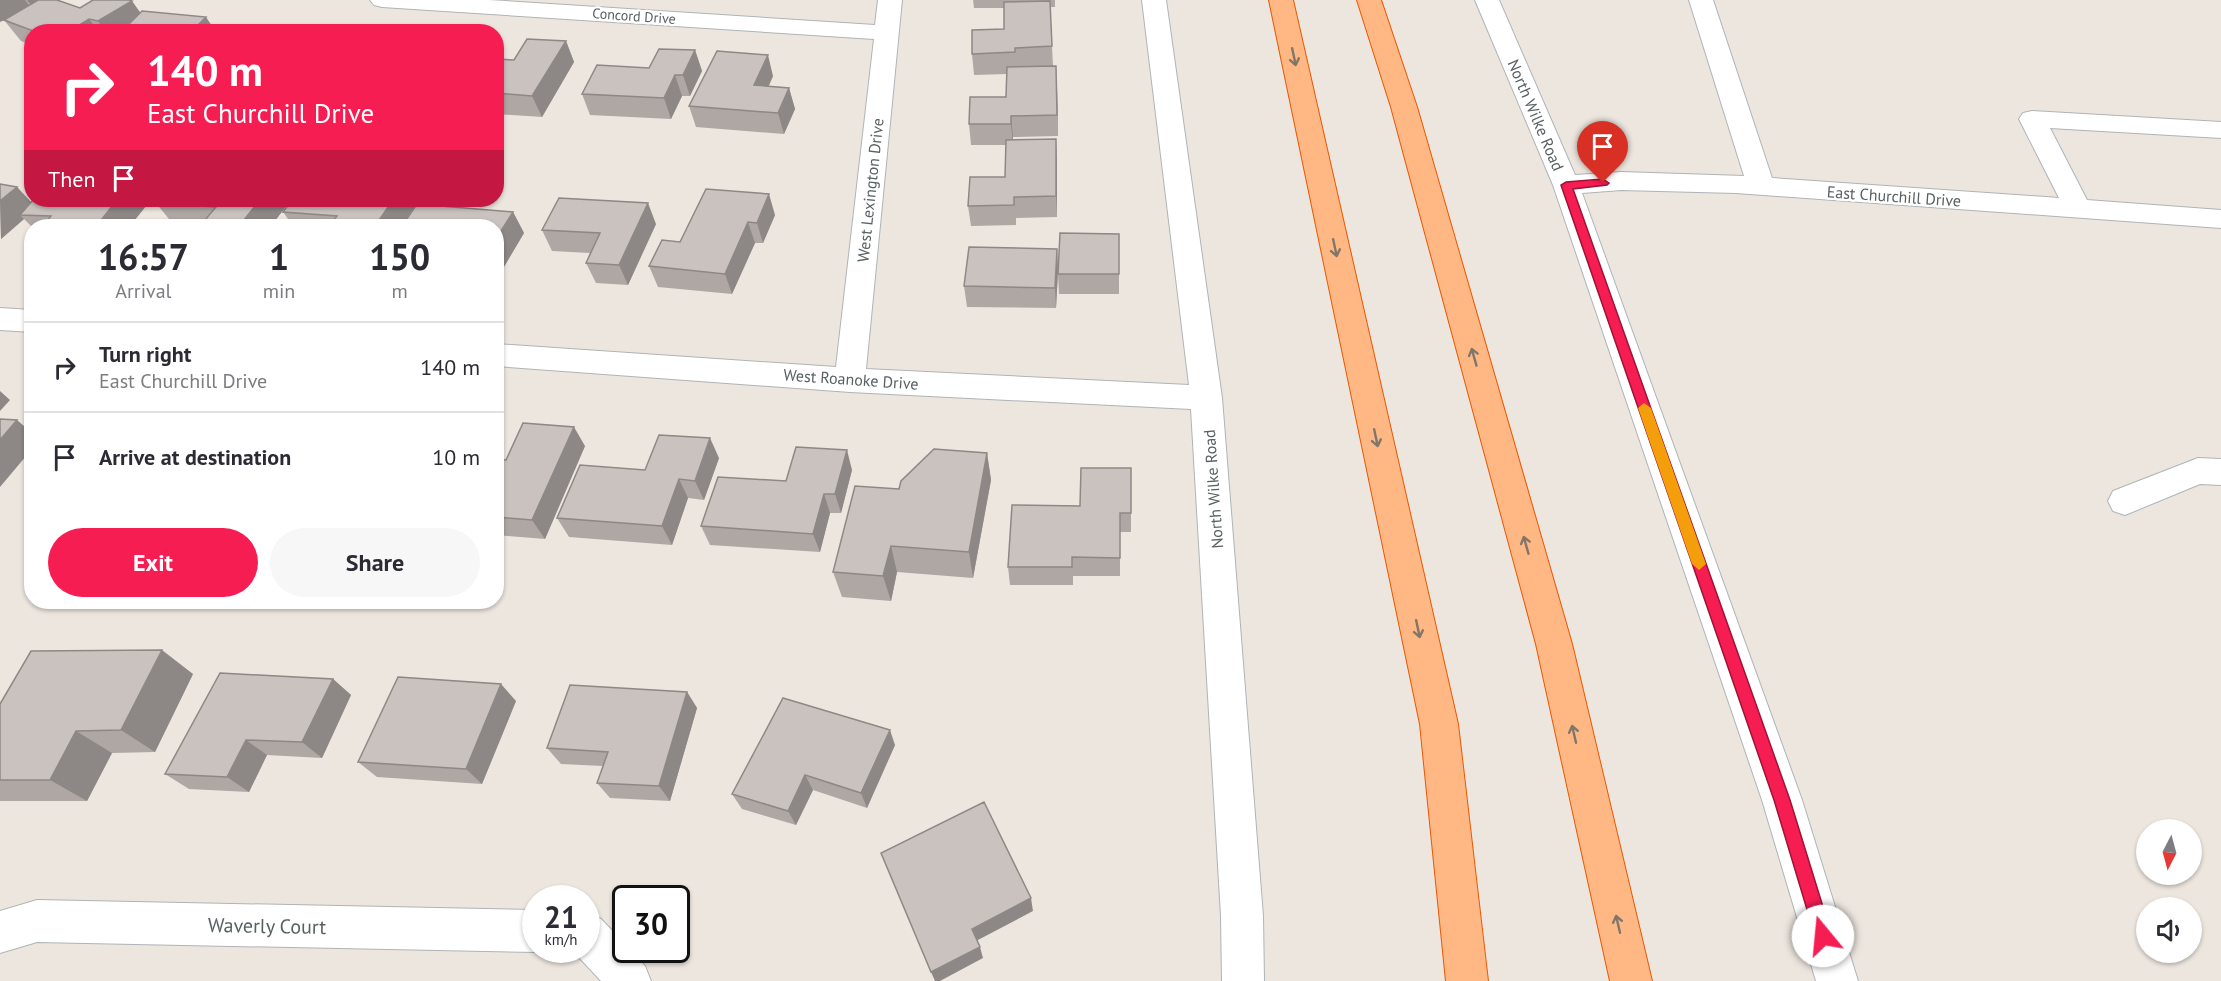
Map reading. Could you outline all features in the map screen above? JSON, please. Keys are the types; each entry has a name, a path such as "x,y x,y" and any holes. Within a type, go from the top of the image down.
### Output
{"highway":[{"path":"1281,0 1439,724 1467,981"},
{"path":"1369,0 1404,107 1554,644 1631,981"}],"street":[{"name":"Concord Drive","path":"382,0 886,33"},
{"name":"West Lexington Drive","path":"850,380 890,0"},
{"name":"North Wilke Road","path":"1154,0 1206,398 1242,905 1243,981"},
{"name":"North Wilke Road","path":"1487,0 1566,185 1782,800 1837,981"},
{"path":"1701,0 1761,186"},
{"path":"2078,209 2032,119 2221,130"},
{"name":"East Churchill Drive","path":"1566,185 1621,181 1761,186 2221,219"},
{"path":"0,319 24,320"},
{"name":"West Roanoke Drive","path":"504,356 850,380 1206,398"},
{"path":"2125,501 2198,471 2221,472"},
{"name":"Waverly Court","path":"0,932 38,921 522,931"},
{"path":"600,949 630,981"}],"building":[{"path":"38,0 57,0 80,8 93,0 132,1 98,21 89,19 81,24 24,24 24,28 4,20"},
{"path":"1050,1 1052,46 1015,48 1015,52 972,54 972,30 1004,29 1004,2"},
{"path":"142,11 206,17 199,24 129,24"},
{"path":"527,39 566,41 532,96 504,94 504,59 514,60"},
{"path":"659,49 695,50 683,75 675,75 664,98 582,94 597,65 649,68"},
{"path":"717,51 768,55 754,85 789,88 778,113 689,106"},
{"path":"1056,66 1057,115 1011,116 1011,124 969,124 970,97 1006,97 1007,67"},
{"path":"1056,139 1056,196 1014,197 1014,205 968,206 970,177 1005,177 1006,140"},
{"path":"0,184 17,187 0,201"},
{"path":"706,189 769,194 757,223 748,222 725,274 649,266 662,240 680,242"},
{"path":"559,198 648,203 619,265 586,263 600,233 542,230"},
{"path":"27,207 111,207 102,219 48,219 51,216 20,215"},
{"path":"216,207 254,207 245,219 206,219"},
{"path":"287,207 388,207 380,219 335,219 337,216 283,212"},
{"path":"415,207 453,207 513,212 504,226 504,219 407,219"},
{"path":"1060,233 1119,234 1119,274 1058,274"},
{"path":"969,247 1057,249 1055,288 964,286"},
{"path":"0,419 17,420 0,440"},
{"path":"523,423 574,427 532,520 504,518 504,460 506,460"},
{"path":"659,435 710,438 695,481 679,479 662,526 557,518 580,465 645,470"},
{"path":"796,447 847,450 835,494 824,494 813,534 701,526 718,477 786,481"},
{"path":"934,449 987,453 969,552 891,546 883,576 833,572 855,486 899,489 901,481"},
{"path":"1081,468 1131,468 1131,513 1120,513 1120,558 1072,557 1072,567 1008,567 1012,505 1080,506"},
{"path":"162,650 121,730 76,731 50,780 0,780 0,704 31,651"},
{"path":"220,673 333,679 302,742 246,740 227,777 165,774"},
{"path":"398,677 501,684 466,769 358,762"},
{"path":"570,685 687,692 659,786 597,783 608,752 547,748"},
{"path":"783,698 890,730 861,793 805,775 788,811 732,794"},
{"path":"984,802 1031,898 972,929 980,947 931,972 881,853"}],"slow traffic":[{"path":"1644,408 1699,564"}],"route":[{"path":"1603,183 1566,185 1782,800 1823,936"}]}
